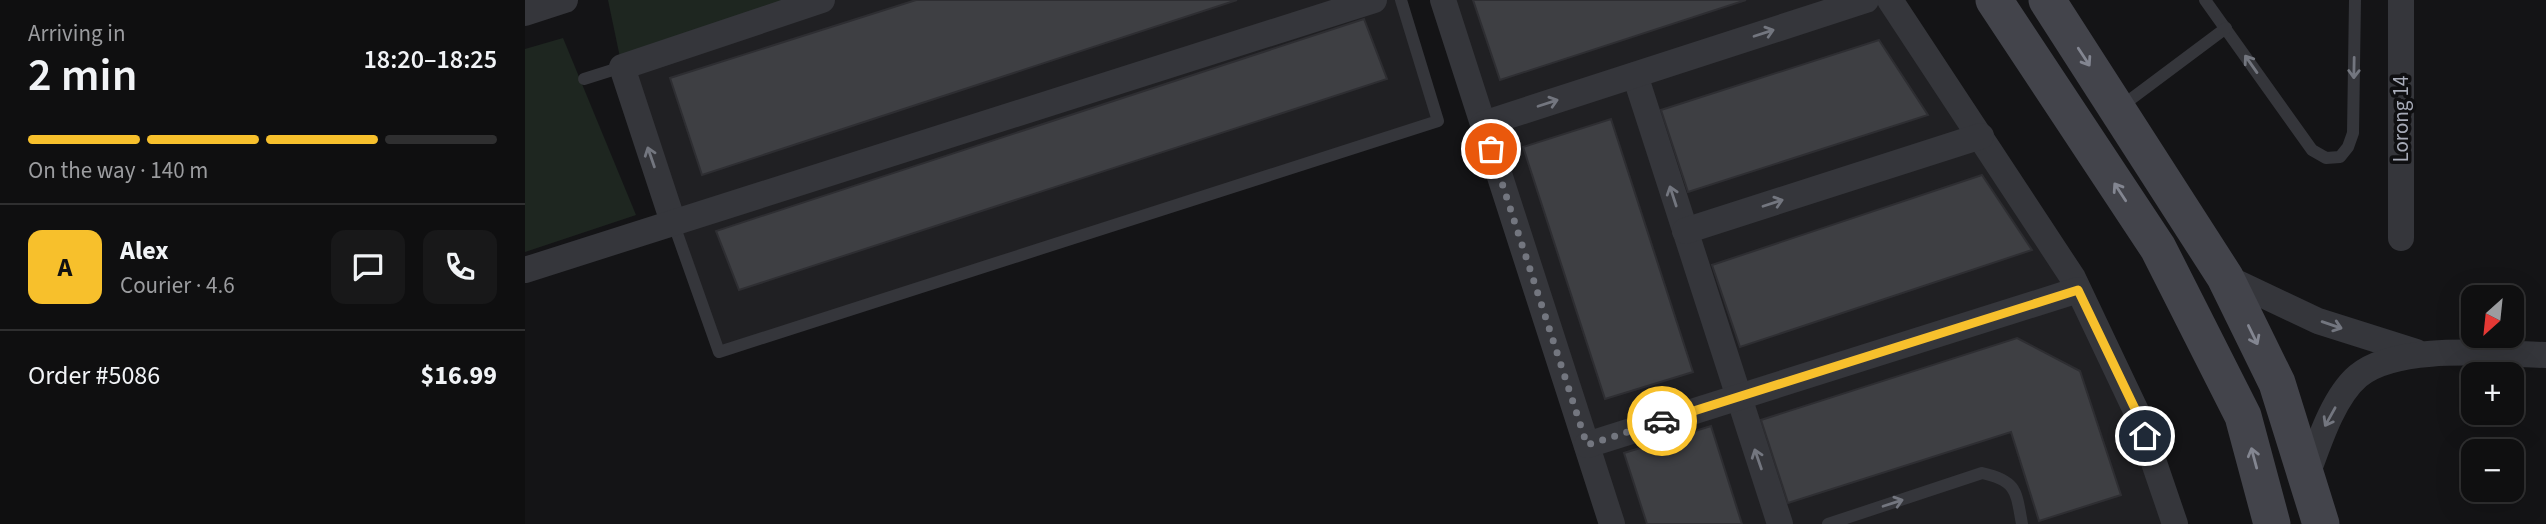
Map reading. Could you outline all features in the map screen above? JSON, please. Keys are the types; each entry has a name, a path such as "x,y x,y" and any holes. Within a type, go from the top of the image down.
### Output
{"street":[{"path":"525,13 565,0"},
{"path":"673,222 622,67 822,0"},
{"path":"525,270 1374,0"},
{"path":"1443,0 1612,524"},
{"path":"1483,124 1866,0"},
{"path":"1890,0 1981,136 2078,290 2137,413 2175,524"},
{"path":"1994,0 2158,248 2242,416 2272,524"},
{"path":"2047,0 2225,277 2277,383 2321,524"},
{"name":"Lorong 14","path":"2401,238 2402,0"},
{"path":"1635,75 1780,524"},
{"path":"1685,231 1981,136"},
{"path":"2225,277 2318,321 2421,354"},
{"path":"1587,445 2078,290"},
{"path":"2307,475 2322,432 2342,396 2358,376 2386,360 2421,354 2546,355"}],"lane":[{"path":"673,222 719,352 1439,121 1401,0"},
{"path":"2205,0 2312,150 2326,158 2340,157 2348,147 2353,133 2355,0"},
{"path":"2117,109 2226,28"},
{"path":"584,79 622,67"},
{"path":"1828,524 1982,474 2001,477 2015,491 2022,524"}],"shaded area":[{"path":"608,0 822,0 622,67"},
{"path":"822,0 1401,0 1438,121 719,352 622,67"},
{"path":"1443,0 1888,0 2073,278 2175,524 1614,524"},
{"path":"563,38 636,215 525,252 525,49"}],"building":[{"path":"916,0 1237,0 702,175 670,78"},
{"path":"1473,0 1746,0 1500,80"},
{"path":"1364,19 1387,79 739,290 716,231"},
{"path":"1879,40 1928,115 1688,192 1661,110"},
{"path":"1611,119 1693,372 1605,399 1523,147"},
{"path":"1982,175 2032,250 1740,347 1712,265"},
{"path":"2017,338 2080,371 2121,495 2039,521 2011,432 1788,503 1761,420"},
{"path":"1711,426 1742,524 1647,524 1624,453"}],"way so far":[{"path":"1491,149 1587,445 1662,421"}],"route":[{"path":"1662,421 2078,290 2137,413 2145,436"}]}
